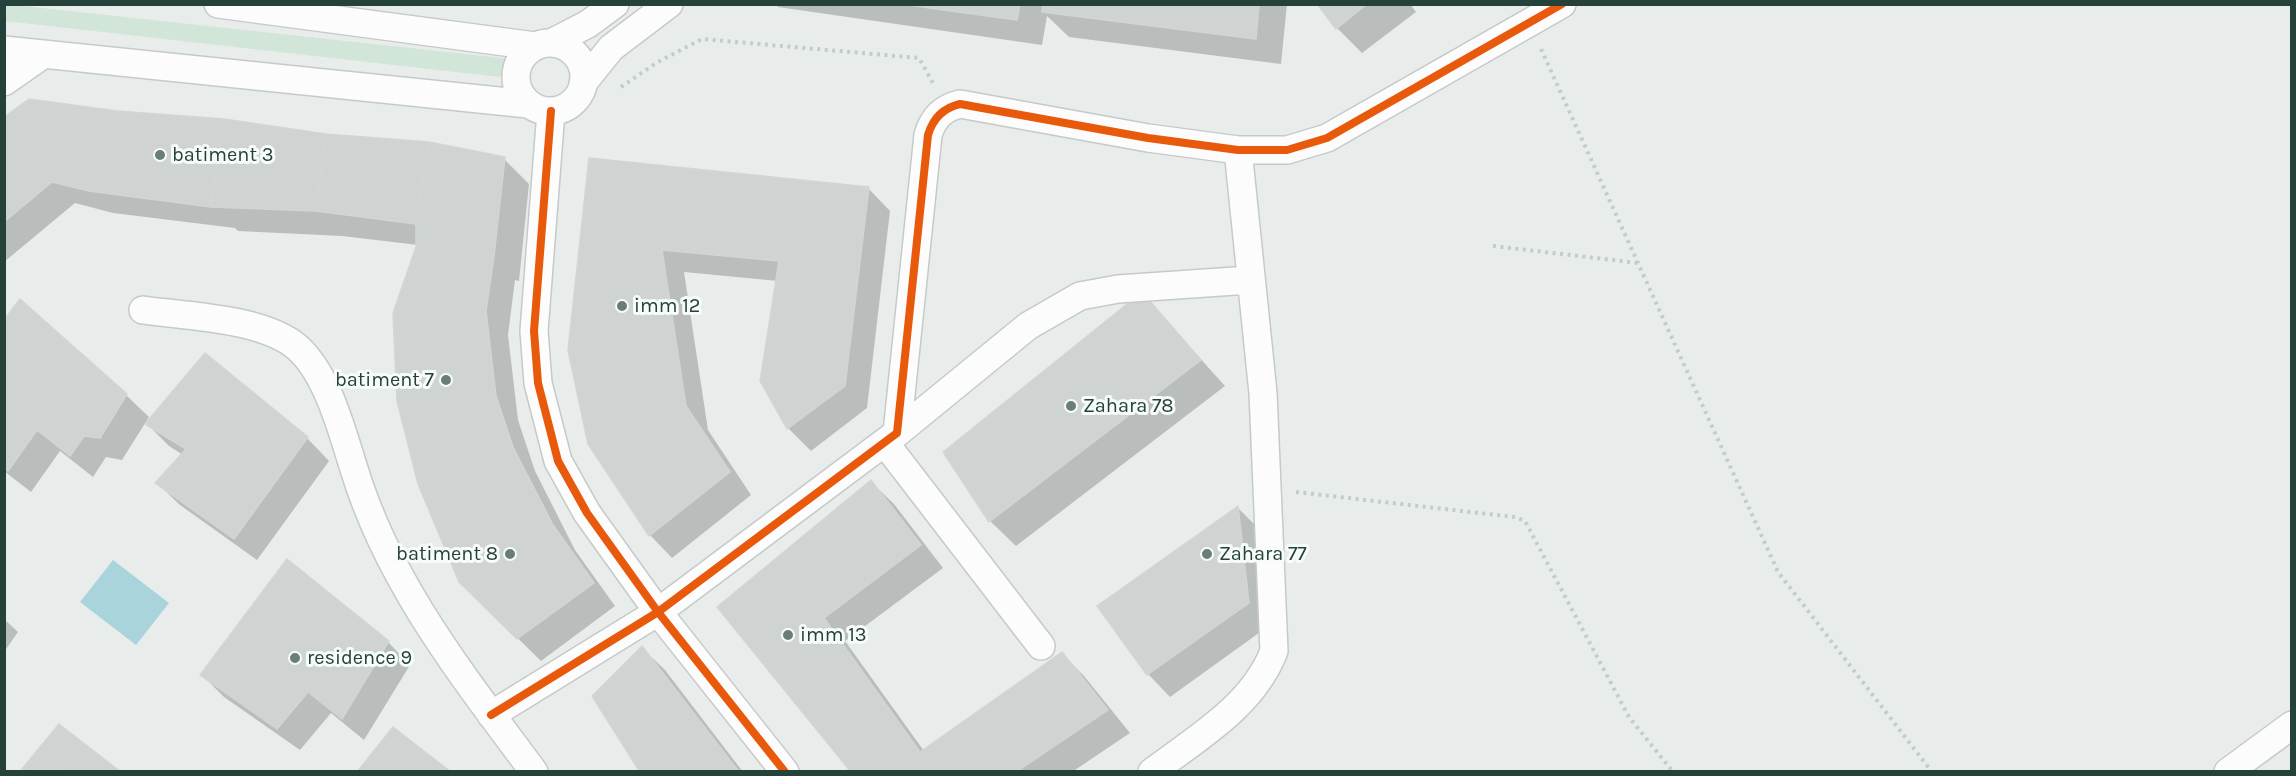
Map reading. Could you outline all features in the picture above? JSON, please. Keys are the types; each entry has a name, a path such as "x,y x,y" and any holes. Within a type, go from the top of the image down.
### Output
{"street":[{"path":"218,4 543,45 572,51 579,60 558,100 534,331 540,392 558,461 587,513 658,612 785,771"},
{"path":"558,100 520,93 515,80 517,66 524,55 588,24 615,4"},
{"path":"4,50 442,97 558,100 611,48 669,4"},
{"path":"1041,646 891,438 928,135 932,123 947,107 960,104 1148,138 1238,150 1287,150 1318,142 1382,109 1562,4"},
{"path":"4,82 44,54"},
{"path":"1152,771 1211,728 1248,695 1270,663 1275,638 1263,393 1238,150"},
{"path":"490,714 658,612 891,438 1028,326 1080,296 1118,289 1250,280"},
{"path":"143,309 245,325 267,331 291,343 302,352 314,368 340,426 364,502 395,570 434,636 534,771"},
{"path":"2228,771 2292,724"}],"path":[{"path":"1530,24 1778,572 1932,771"},
{"path":"558,100 596,109 611,94 656,63 702,39 920,58 947,107"},
{"path":"1493,246 1638,263"},
{"path":"1268,488 1525,520 1629,717 1673,771"}],"green space":[{"path":"5,4 503,58 510,69 500,77 5,21"}],"water":[{"path":"113,560 169,603 136,645 80,602"}],"building":[{"path":"904,4 937,4 936,9"},
{"path":"937,4 1020,4 1017,20 936,9"},
{"path":"1043,4 1259,4 1256,39 1042,12"},
{"path":"1317,4 1367,4 1336,29"},
{"path":"29,99 117,111 89,191 52,182 4,222 4,117"},
{"name":"batiment 3","path":"117,111 224,119 211,207 89,191"},
{"path":"224,119 326,134 316,211 211,207"},
{"path":"326,134 429,142 416,224 316,211"},
{"path":"429,142 505,157 494,256 416,247 416,224"},
{"name":"imm 12","path":"589,158 869,187 845,386 787,429 760,381 779,261 662,250 686,406 730,472 649,536 588,444 568,350"},
{"name":"batiment 7","path":"416,247 494,256 486,311 496,396 513,447 418,484 397,401 393,313"},
{"name":"Zahara 78","path":"1142,292 1201,360 989,522 943,452"},
{"path":"20,299 127,394 100,438 84,436 70,456 37,430 8,471 4,468 4,320"},
{"path":"205,353 308,437 234,539 155,483 186,449 145,424"},
{"name":"batiment 8","path":"513,447 553,525 594,583 517,639 459,582 418,484"},
{"name":"imm 13","path":"871,480 921,545 824,618 920,752 1062,652 1108,710 1016,772 851,772 717,607"},
{"name":"Zahara 77","path":"1238,506 1249,603 1147,675 1097,606"},
{"name":"residence 9","path":"287,559 389,641 342,719 308,692 277,729 200,675"},
{"path":"642,646 739,772 640,772 592,696"},
{"path":"59,724 121,772 22,769"},
{"name":"residence 9","path":"393,727 451,772 357,772"}],"cycle path":[{"path":"491,715 658,612 897,433 928,135 936,119 944,111 960,104 1148,138 1238,150 1287,150 1327,138 1562,4"},
{"path":"551,111 534,331 538,383 558,461 587,513 658,612 785,772"}],"place":[{"name":"batiment 3","path":"160,155"},
{"name":"imm 12","path":"622,306"},
{"name":"batiment 7","path":"446,380"},
{"name":"Zahara 78","path":"1071,406"},
{"name":"batiment 8","path":"510,554"},
{"name":"Zahara 77","path":"1207,554"},
{"name":"imm 13","path":"788,635"},
{"name":"residence 9","path":"295,658"}]}
